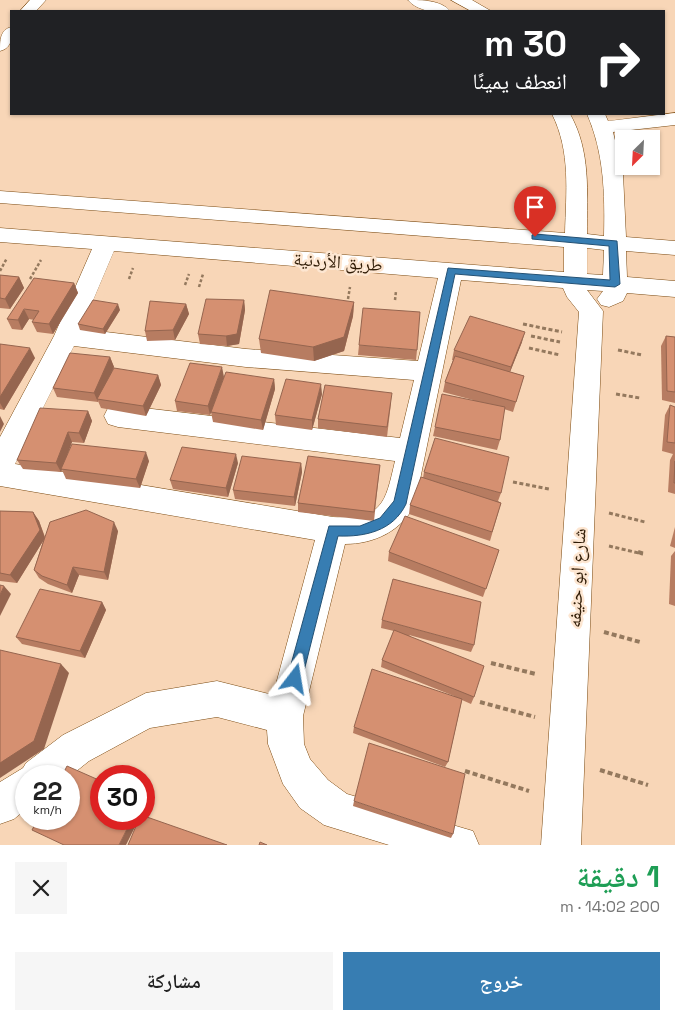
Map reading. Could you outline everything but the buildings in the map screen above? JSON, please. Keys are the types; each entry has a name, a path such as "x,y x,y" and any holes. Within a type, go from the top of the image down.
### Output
{"street":[{"path":"29,10 38,0"},
{"path":"416,0 440,10"},
{"path":"459,0 481,10"},
{"path":"0,46 10,33"},
{"path":"562,115 568,127 577,160 575,290 591,324 615,294 613,161 600,120 675,119"},
{"path":"0,197 675,248"},
{"name":"طريق الأردنية","path":"0,235 675,289"},
{"path":"0,465 66,336 106,244"},
{"path":"0,474 333,530 360,531 385,522 400,504 451,270"},
{"name":"شارع ابو حنيفه","path":"561,845 591,324"},
{"path":"66,336 246,358 430,371"},
{"path":"118,416 411,451"},
{"path":"333,530 285,716 286,744 296,771 314,794 338,811 459,845"},
{"path":"54,765 76,748 146,710 217,699 285,716"},
{"path":"0,805 15,794"}],"path":[{"path":"523,324 591,324"},
{"path":"513,482 582,496"},
{"path":"491,663 570,682"},
{"path":"480,702 568,726"},
{"path":"566,760 648,784"},
{"path":"465,772 564,801"}],"route":[{"path":"295,679 333,530 360,531 385,522 400,504 451,270 615,284 614,243 535,237"}]}
